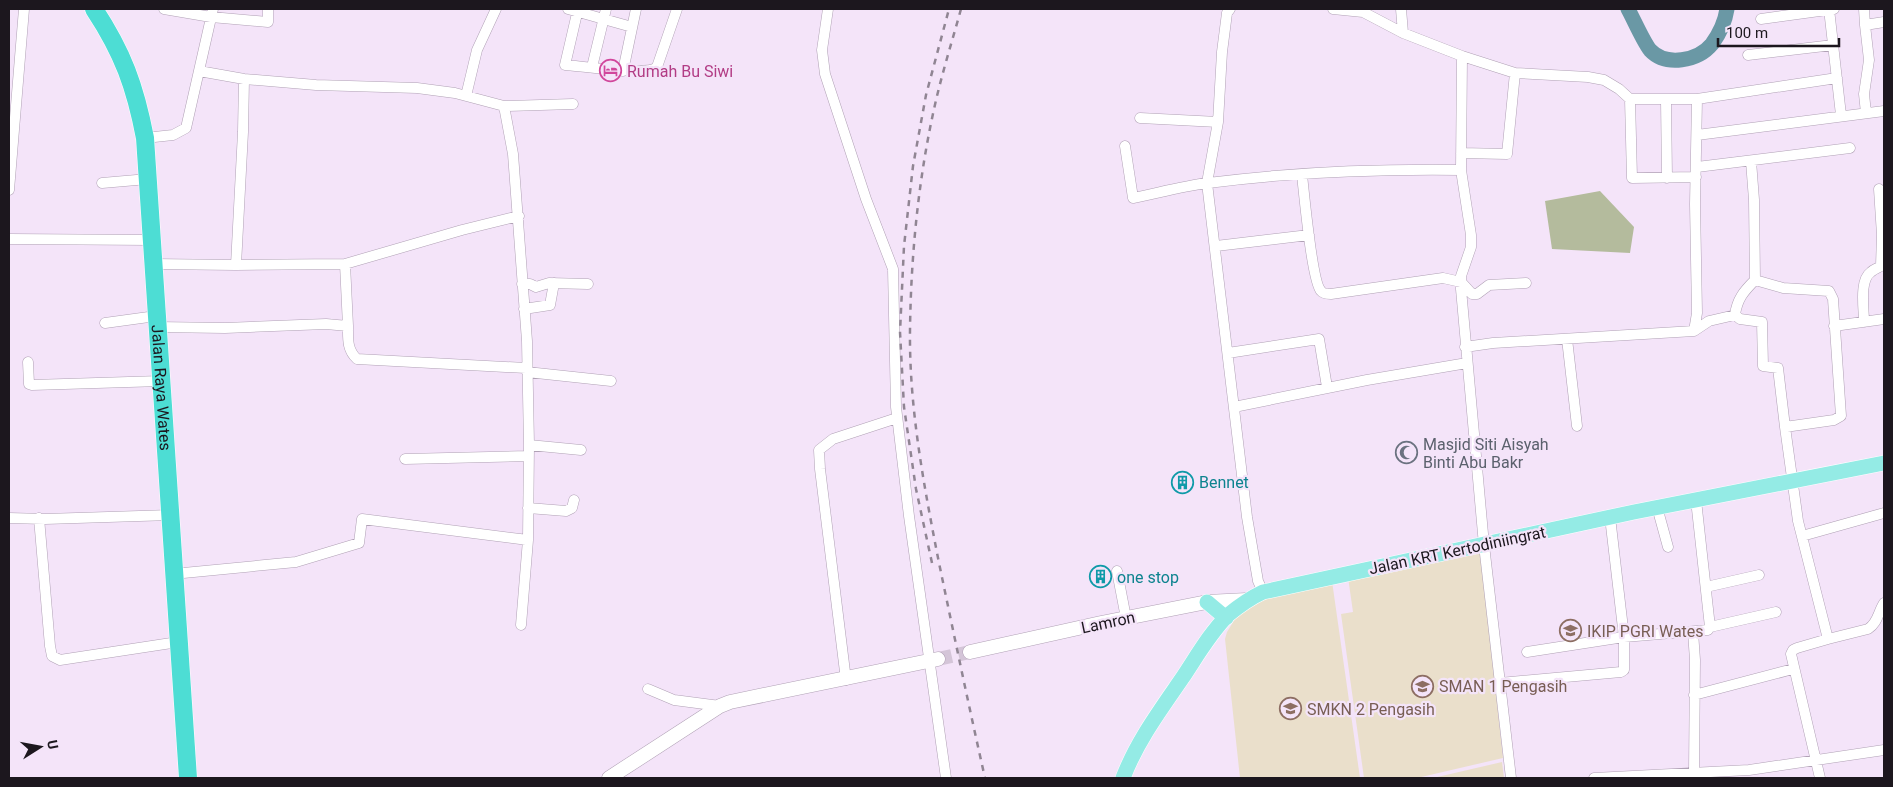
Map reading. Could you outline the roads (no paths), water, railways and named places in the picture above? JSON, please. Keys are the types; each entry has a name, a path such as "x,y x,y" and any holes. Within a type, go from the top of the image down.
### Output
{"highway":[{"name":"Jalan Raya Wates","path":"94,9 120,52 138,105 145,138 188,778"}],"main road":[{"name":"Jalan KRT Kertodiniingrat","path":"1123,778 1147,730 1212,634 1226,618 1247,600 1263,592 1657,507 1884,463"},
{"path":"1207,602 1226,618"}],"street":[{"path":"9,190 24,9"},
{"path":"164,9 212,13 268,22 268,9"},
{"path":"466,96 477,50 496,9"},
{"path":"592,67 606,9"},
{"path":"624,70 636,9"},
{"path":"632,27 574,10 565,65 624,70 654,70 657,67 677,9"},
{"path":"828,9 822,50 824,74 866,199 893,269 897,418 934,661 946,778"},
{"path":"1230,9 1227,13 1222,52 1218,122 1207,183 1247,517 1258,581 1263,592"},
{"path":"1333,9 1363,12 1403,33 1462,56 1515,73 1596,78 1613,84 1630,99 1697,99 1837,78"},
{"path":"1400,9 1403,33"},
{"path":"1761,19 1831,9 1841,116"},
{"path":"1864,9 1869,60 1864,94 1866,113"},
{"path":"145,138 172,134 186,128 212,13"},
{"path":"1865,25 1884,22"},
{"path":"1748,55 1833,45"},
{"path":"1462,56 1461,170 1471,235 1471,247 1464,265 1461,282 1484,545 1510,778"},
{"path":"199,71 244,79 316,85 418,88 466,96 504,106 573,104"},
{"path":"1461,153 1508,154 1515,73"},
{"path":"236,265 244,132 244,79"},
{"path":"1630,99 1632,178 1667,178 1750,161 1850,148"},
{"path":"1694,331 1697,313 1697,99"},
{"path":"1666,100 1667,178"},
{"path":"504,106 513,154 527,341 528,540 521,626"},
{"path":"1697,135 1884,111"},
{"path":"1140,118 1218,122"},
{"path":"1125,146 1133,198 1207,183 1391,170 1461,170"},
{"path":"1735,315 1736,304 1743,291 1755,280 1754,200 1750,161"},
{"path":"1302,175 1318,285 1325,294 1443,278 1461,282 1472,294 1477,294 1489,286 1526,283"},
{"path":"102,183 148,180"},
{"path":"1864,322 1863,288 1870,272 1881,266 1883,235 1879,189"},
{"path":"153,264 345,264 462,230 519,216"},
{"path":"1216,246 1310,235"},
{"path":"9,239 152,240"},
{"path":"345,264 348,344 351,353 358,360 526,370 611,381"},
{"path":"1755,280 1783,288 1829,291 1833,299 1841,416 1834,420 1784,427"},
{"path":"522,284 530,284 536,287 547,283 588,284"},
{"path":"524,309 550,305 554,283"},
{"path":"1466,347 1493,343 1694,331 1709,321 1735,315"},
{"path":"1735,315 1740,319 1762,322 1763,366 1778,368 1784,427 1798,521 1828,639"},
{"path":"1834,326 1884,320"},
{"path":"105,322 157,322 225,328 326,324 348,326"},
{"path":"1228,353 1319,339 1327,387"},
{"path":"1567,339 1577,426"},
{"path":"28,362 28,380 29,384 32,385 161,381"},
{"path":"1234,407 1327,387 1467,363"},
{"path":"846,680 820,470 820,450 833,439 897,418"},
{"path":"529,444 581,450"},
{"path":"405,459 528,456"},
{"path":"528,508 566,511 572,508 574,500"},
{"path":"1696,500 1710,626"},
{"path":"1657,507 1668,547"},
{"path":"1802,536 1884,513"},
{"path":"9,518 171,515"},
{"path":"1500,683 1621,672 1625,668 1624,637 1610,517"},
{"path":"38,518 52,656 60,660 178,642"},
{"path":"173,574 296,562 359,543 362,520 528,540"},
{"path":"1117,571 1126,618"},
{"path":"1706,587 1759,575"},
{"name":"Lamron","path":"970,652 1207,602 1247,600"},
{"path":"1820,778 1793,668 1791,658 1793,650 1872,627 1876,623 1884,602"},
{"path":"1528,652 1624,637 1708,630 1710,626 1776,612"},
{"path":"1693,632 1696,664 1694,774"},
{"path":"609,778 720,706 771,692 846,680 934,661"},
{"path":"1694,695 1793,668"},
{"path":"648,689 674,700 720,706"},
{"path":"1594,778 1749,770 1884,750"}],"waterway":[{"path":"1628,9 1650,50 1664,59 1673,60 1690,58 1706,50 1720,32 1727,9"}],"tunnel":[{"path":"938,659 970,652"}],"railway":[{"path":"932,563 916,489 904,407 900,332 904,246 913,166 926,95 949,9"},
{"path":"961,9 937,96 925,154 914,242 910,359 915,418 928,505 985,778"}],"place":[{"name":"Rumah Bu Siwi","path":"611,71"},
{"name":"Masjid Siti Aisyah Binti Abu Bakr","path":"1407,453"},
{"name":"Bennet","path":"1183,482"},
{"name":"one stop","path":"1101,577"},
{"name":"IKIP PGRI Wates","path":"1571,631"},
{"name":"SMAN 1 Pengasih","path":"1423,686"},
{"name":"SMKN 2 Pengasih","path":"1291,709"}]}
